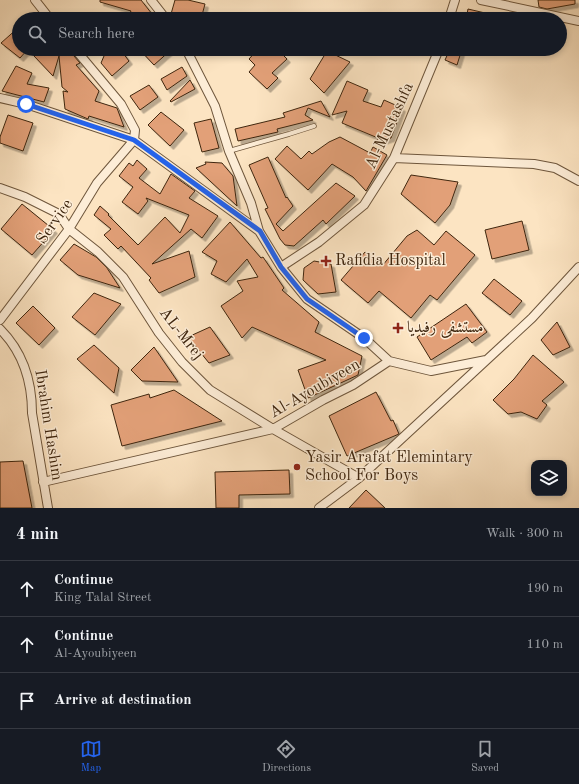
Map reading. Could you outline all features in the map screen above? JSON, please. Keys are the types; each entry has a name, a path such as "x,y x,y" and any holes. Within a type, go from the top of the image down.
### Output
{"street":[{"path":"35,0 44,12"},
{"path":"151,0 160,12"},
{"path":"451,12 455,0"},
{"path":"480,0 537,12"},
{"path":"567,18 579,21"},
{"path":"81,56 120,104 135,130 134,140"},
{"name":"Al-Ayoubiyeen","path":"43,482 273,430 323,400 353,385 388,362 364,338 307,299 281,267 260,231 251,203 229,151 215,106 190,56"},
{"name":"Al-Mustashfa","path":"281,267 319,242 364,205 394,158 436,56"},
{"path":"0,98 26,104 134,140 260,231"},
{"name":"Service","path":"0,320 69,229 97,183 134,140"},
{"path":"394,158 534,164 555,168 579,181"},
{"name":"AL-Mrej","path":"0,188 25,197 59,214 69,229 98,252 123,277 159,333 182,362 210,390 273,430 359,478"},
{"path":"319,508 359,478 487,360 532,318 579,267"},
{"name":"Ibrahim Hashim","path":"0,329 16,349 29,379 32,413 48,508"},
{"path":"388,362 431,371 487,360"}],"lane":[{"path":"229,151 314,126"}],"building":[{"path":"100,0 141,0 150,12 130,12 100,2"},
{"path":"175,0 188,0 205,4 203,12 172,12"},
{"path":"538,0 575,0 575,4 547,9 539,7"},
{"path":"468,9 481,12 467,12"},
{"path":"12,33 12,52 1,43"},
{"path":"34,56 59,56 53,76"},
{"path":"59,56 74,56 80,63 76,65 99,91 95,101 117,108 124,127 89,116 88,119 65,109 63,91 68,92 62,87"},
{"path":"104,56 125,56 129,61 112,76 101,63"},
{"path":"146,56 164,56 154,65"},
{"path":"252,56 284,56 287,59 272,73 278,78 267,89 249,72 255,65 249,59"},
{"path":"324,56 337,56 350,62 324,93 310,79"},
{"path":"447,56 460,56 457,65 445,60"},
{"path":"16,66 32,73 27,84 49,88 44,102 2,91"},
{"path":"182,67 187,76 167,90 161,79"},
{"path":"190,80 195,89 171,102 170,101"},
{"path":"347,81 368,90 363,101 381,107 384,100 402,108 391,138 376,143 378,138 342,123 347,111 332,115"},
{"path":"149,85 158,97 140,110 130,96"},
{"path":"321,101 330,117 308,108 305,115 313,120 277,129 278,132 238,141 235,129 285,117 283,113"},
{"path":"161,112 184,130 170,146 148,125"},
{"path":"8,115 33,123 23,151 0,143 0,137"},
{"path":"211,119 219,148 202,152 194,123"},
{"path":"340,137 370,153 373,147 387,155 366,191 353,177 332,164 308,190 275,159 287,146 301,159 309,151 312,154 329,142"},
{"path":"268,157 286,198 287,197 293,206 276,224 283,231 336,183 355,196 326,224 323,220 294,246 285,245 280,239 265,209 268,208 249,165"},
{"path":"137,160 147,169 139,178 160,194 171,174 195,191 189,198 218,216 202,238 191,229 152,264 189,251 195,277 159,293 149,280 151,278 121,246 118,249 104,235 111,229 94,215 100,206 138,245 165,217 180,233 189,215 146,198 148,201 138,214 122,202 133,187 119,176 129,163 133,166"},
{"path":"205,162 222,163 233,176 237,206 196,168 206,164"},
{"path":"411,175 458,182 450,205 435,223 401,194"},
{"path":"22,204 54,230 32,255 1,229"},
{"path":"522,221 529,250 492,259 485,230"},
{"path":"230,222 261,258 263,257 284,288 282,290 319,322 315,332 362,356 358,375 308,398 298,370 326,360 252,327 242,338 221,306 243,291 237,281 258,277 247,259 226,282 211,274 217,261 202,252"},
{"path":"417,230 434,245 446,231 475,255 437,300 430,295 411,318 379,291 368,303 341,280 365,252 382,266 407,236"},
{"path":"74,244 96,257 107,268 120,288 78,275 60,260"},
{"path":"314,261 331,264 336,292 318,294 303,280 304,268"},
{"path":"494,279 522,301 510,315 482,293"},
{"path":"94,293 121,304 95,335 72,317"},
{"path":"466,304 487,332 472,343 467,337 431,360 417,337"},
{"path":"33,306 55,328 39,345 16,323"},
{"path":"557,322 570,347 553,355 541,340"},
{"path":"210,327 230,355 209,363 188,337"},
{"path":"94,345 119,368 114,393 77,359"},
{"path":"154,347 178,382 142,381 131,370"},
{"path":"533,355 564,382 542,401 547,405 537,419 521,412 508,414 493,400 514,379"},
{"path":"174,390 222,421 122,446 111,405 149,394 150,398"},
{"path":"376,392 391,421 393,420 399,434 347,456 329,416"},
{"path":"23,461 32,508 0,508 0,462"},
{"path":"289,470 290,494 239,495 239,508 216,508 215,472"},
{"path":"366,490 385,508 349,508"}],"place":[{"name":"Rafidia Hospital","path":"326,261"},
{"name":"مستشفى رفيديا","path":"398,328"},
{"name":"Yasir Arafat Elemintary School For Boys","path":"297,467"}],"route":[{"path":"26,104 134,140 260,231 281,267 307,299 364,338"}]}
